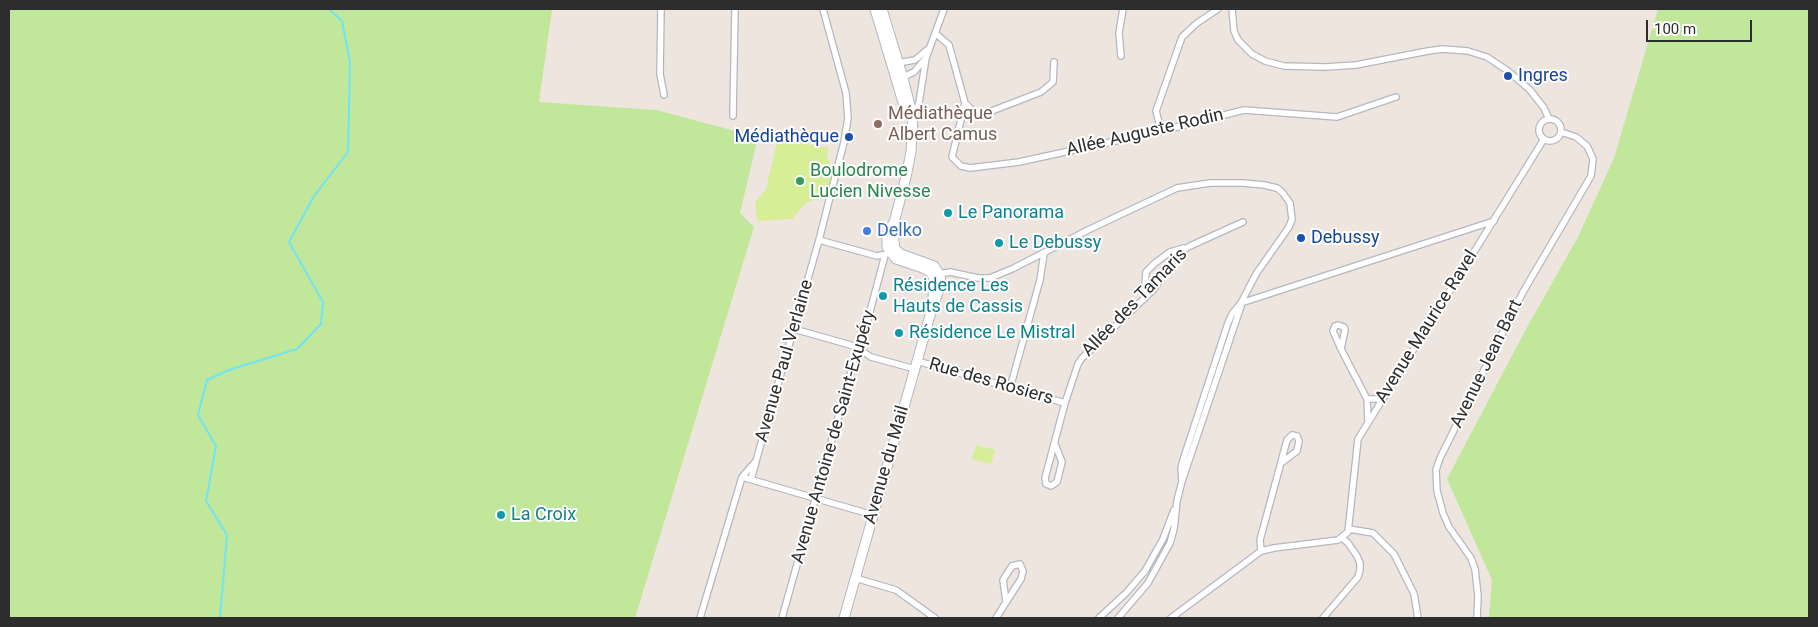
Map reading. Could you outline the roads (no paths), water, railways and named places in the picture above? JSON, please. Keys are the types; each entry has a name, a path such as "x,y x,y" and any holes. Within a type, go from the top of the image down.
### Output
{"main road":[{"path":"875,9 913,117 910,160 895,219 887,237 887,247 890,252 929,263 937,269 937,276"},
{"path":"882,9 895,63"},
{"path":"900,79 911,129"},
{"name":"Avenue du Mail","path":"844,618 931,312 941,284 937,276"}],"street":[{"path":"661,9 660,74 664,95"},
{"path":"733,116 735,9"},
{"name":"Avenue Paul Verlaine","path":"742,477 756,461 819,240 842,150 848,118 846,93 823,9"},
{"path":"913,117 919,103 926,58 944,9"},
{"path":"1121,56 1119,33 1123,9"},
{"path":"1161,131 1156,111 1182,37 1197,22 1218,9"},
{"path":"1232,9 1234,31 1238,40 1252,54 1266,61 1298,67 1356,65 1442,49 1468,51 1487,57 1508,71 1530,90 1544,108 1549,119"},
{"path":"935,33 949,46 965,103 972,110 984,114 1042,92 1053,82 1054,62"},
{"path":"895,63 915,60 931,46"},
{"path":"900,79 914,72 926,58"},
{"name":"Allée Auguste Rodin","path":"965,103 952,157 961,166 970,168 1019,162 1161,131 1244,110 1337,117 1396,97"},
{"path":"1549,119 1555,119 1559,123 1561,132 1554,140 1544,139 1540,133 1540,125 1549,119"},
{"name":"Avenue Jean Bart","path":"1477,618 1478,596 1475,569 1471,558 1443,514 1435,481 1436,470 1444,450 1523,292 1591,176 1593,159 1587,146 1576,137 1561,132"},
{"name":"Avenue Maurice Ravel","path":"1349,528 1358,439 1544,139"},
{"path":"937,276 950,272 978,278 990,278 1177,188 1210,183 1242,183 1276,188 1286,195 1290,203 1292,219 1289,228 1256,274 1241,303 1240,312 1182,481 1174,529 1165,555 1148,583 1118,618"},
{"path":"1241,303 1494,221"},
{"name":"Allée des Tamaris","path":"1055,444 1062,462 1057,482 1051,486 1044,481 1078,364 1082,358 1154,289 1179,253 1190,246 1243,222"},
{"path":"819,240 877,256 890,252"},
{"path":"1144,299 1146,272 1170,252 1190,246"},
{"name":"Avenue Antoine de Saint-Exupéry","path":"782,618 855,357 860,349 890,252"},
{"path":"1010,388 1040,280 1044,253"},
{"name":"Rue des Rosiers","path":"794,329 854,346 870,357 916,365 1066,403"},
{"path":"860,349 866,345"},
{"path":"1341,349 1367,399 1368,421"},
{"path":"1367,399 1382,399"},
{"path":"1261,551 1260,540 1287,440 1292,435 1297,436 1299,441 1297,451 1281,463"},
{"path":"751,480 756,461"},
{"path":"700,618 742,477 873,515"},
{"path":"1102,618 1145,571 1164,539 1178,501"},
{"path":"1171,618 1261,551 1342,538 1349,528 1373,533 1394,554 1414,594 1418,618"},
{"path":"1323,618 1358,577 1360,570 1357,556 1342,538"},
{"path":"996,618 1006,602 1023,574 1023,567 1020,564 1012,566 1003,580 1006,602"},
{"path":"855,578 896,590 935,618"}],"waterway":[{"path":"220,618 227,535 206,501 216,446 198,415 207,380 229,370 297,349 321,324 323,302 289,242 314,196 348,152 350,62 342,21 329,9"}],"place":[{"name":"Ingres","path":"1508,76"},
{"name":"Médiathèque Albert Camus","path":"878,124"},
{"name":"Médiathèque","path":"849,137"},
{"name":"Boulodrome Lucien Nivesse","path":"800,181"},
{"name":"Le Panorama","path":"948,213"},
{"name":"Delko","path":"867,231"},
{"name":"Debussy","path":"1301,238"},
{"name":"Le Debussy","path":"999,243"},
{"name":"Résidence Les Hauts de Cassis","path":"883,296"},
{"name":"Résidence Le Mistral","path":"899,333"},
{"name":"La Croix","path":"501,515"}]}
